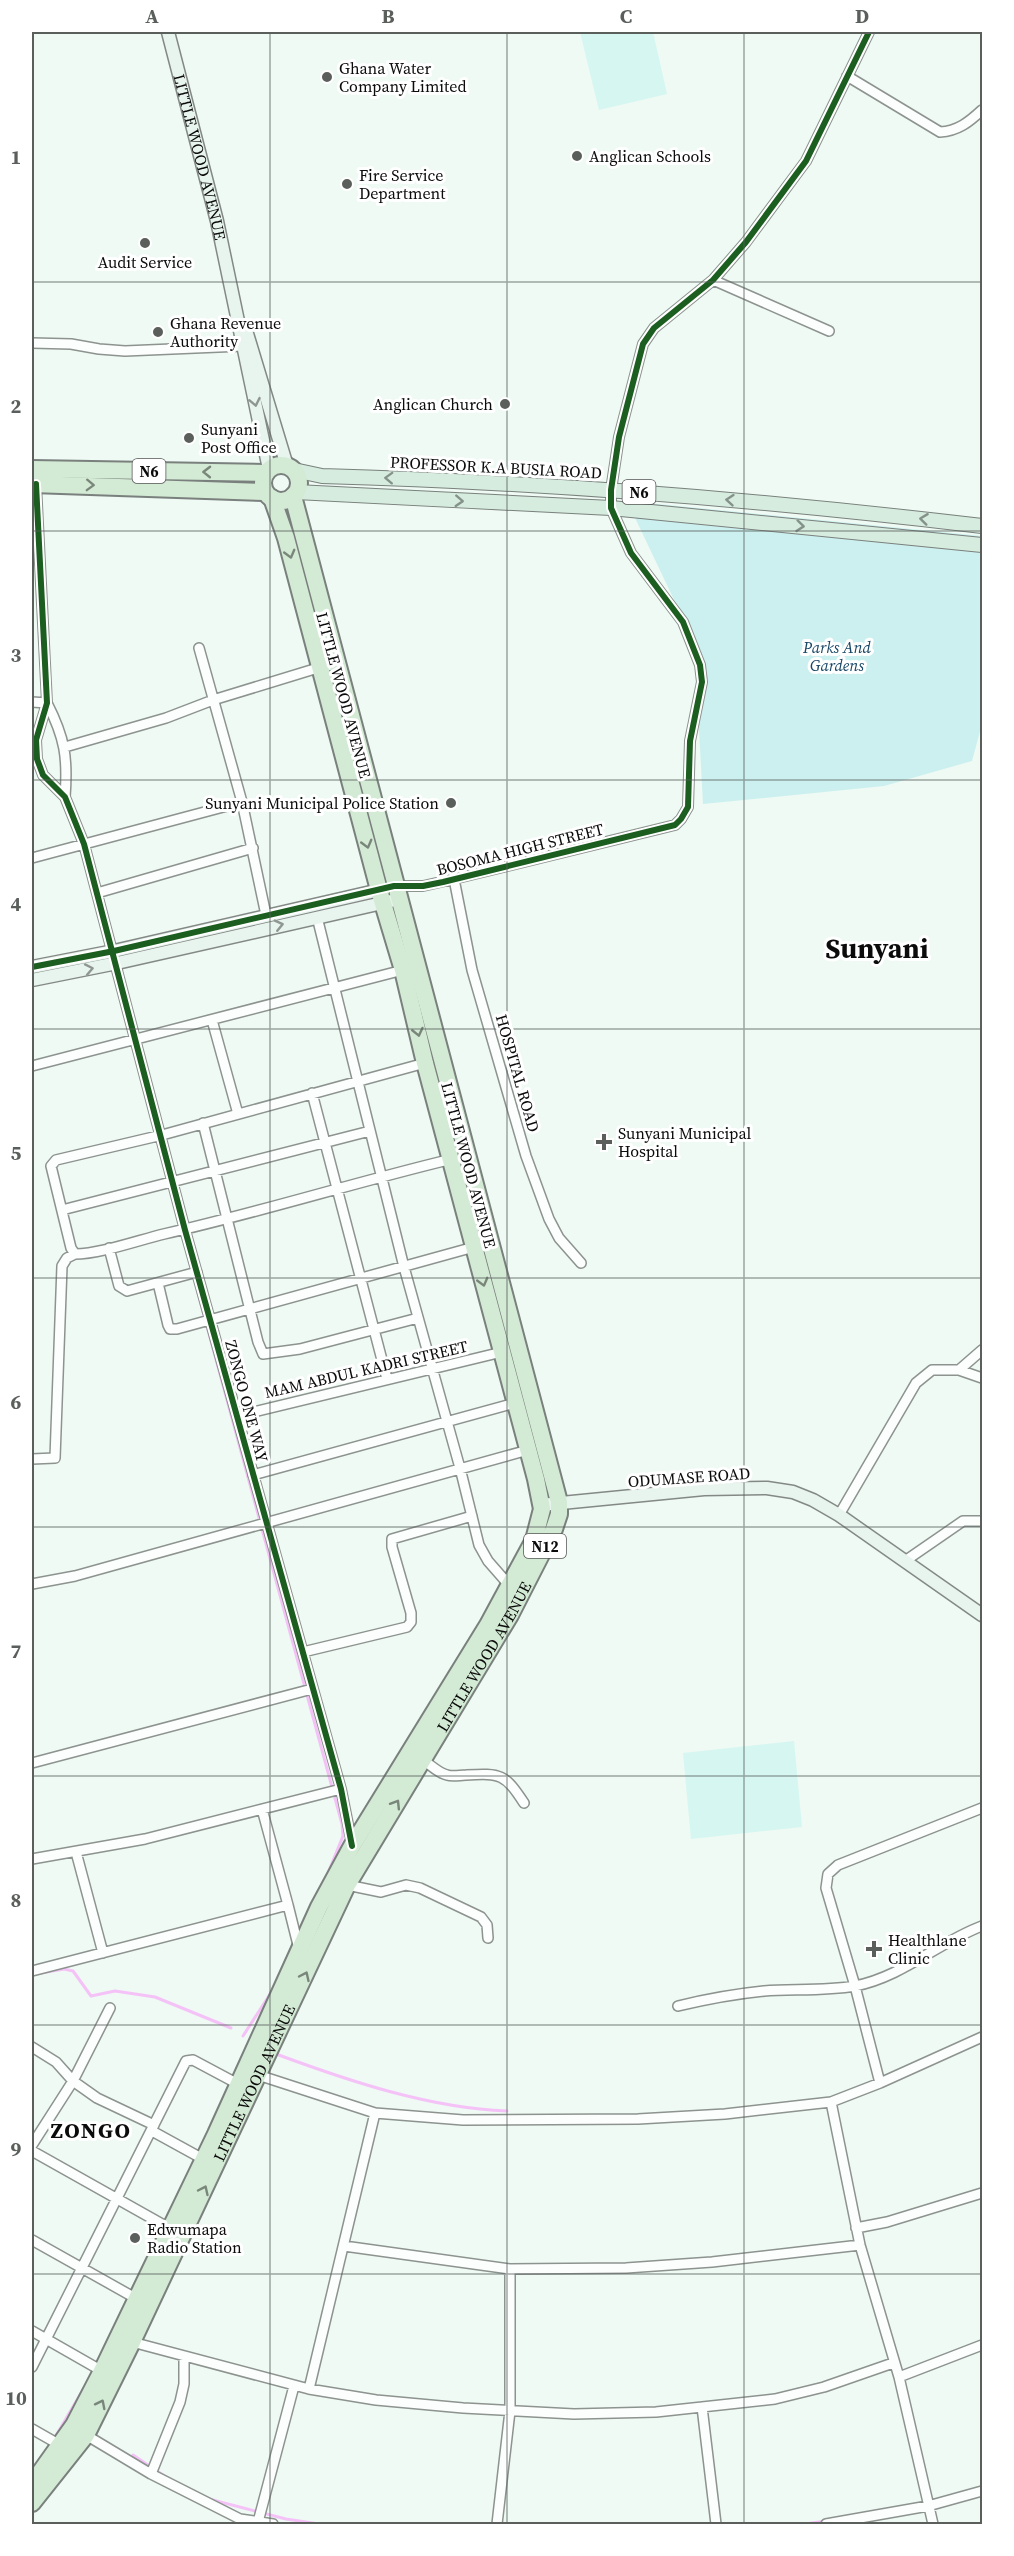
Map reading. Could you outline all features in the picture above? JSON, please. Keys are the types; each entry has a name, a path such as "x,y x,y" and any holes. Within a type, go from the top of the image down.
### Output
{"highway":[{"name":"N6","path":"33,479 267,471 278,465 291,468"},
{"path":"291,468 299,483 294,494"},
{"path":"267,471 263,482 269,495"},
{"name":"N6","path":"33,479 269,495 283,500 294,494"},
{"name":"LITTLE WOOD AVENUE","path":"32,2503 86,2434 132,2342 347,1885 510,1615 554,1529 559,1514 559,1502 448,1115 329,666 294,494"},
{"name":"LITTLE WOOD AVENUE","path":"269,495 286,538 329,666"},
{"name":"LITTLE WOOD AVENUE","path":"389,894 403,970 425,1063 440,1083"},
{"name":"LITTLE WOOD AVENUE","path":"32,2484 60,2445 102,2371 319,1907 352,1846 488,1626 534,1540 541,1520 541,1504 528,1450 452,1159 448,1115"}],"main road":[{"name":"PROFESSOR K.A BUSIA ROAD","path":"291,468 322,476 503,482 611,490 886,514 982,526"},
{"name":"PROFESSOR K.A BUSIA ROAD","path":"294,494 611,508 982,545"}],"street":[{"name":"LITTLE WOOD AVENUE","path":"168,32 231,283 291,468"},
{"path":"611,508 611,490 619,437 643,344 659,323 713,280 746,242 806,161 869,32"},
{"path":"848,76 940,132 951,131 966,125 982,110"},
{"path":"713,280 829,331"},
{"name":"LITTLE WOOD AVENUE","path":"231,283 267,471"},
{"path":"32,343 71,344 125,351 242,346"},
{"path":"33,479 36,600 47,703 65,747 67,767 65,797"},
{"name":"BOSOMA HIGH STREET","path":"32,980 266,915 389,894 675,825 688,807 690,741 702,682 700,665 683,622 631,553 611,508"},
{"path":"199,648 243,802 266,915"},
{"path":"65,747 166,718 213,700 329,666"},
{"path":"32,702 47,703"},
{"path":"47,703 36,740 34,759 43,775 65,797"},
{"name":"ZONGO ONE WAY","path":"65,797 84,844 115,957 185,1230 341,1789 352,1846"},
{"path":"32,858 243,802"},
{"path":"97,892 253,848"},
{"name":"HOSPITAL ROAD","path":"454,879 472,970 526,1156 549,1219 559,1238 580,1263"},
{"name":"BOSOMA HIGH STREET","path":"32,967 115,957 317,917 389,894"},
{"path":"317,917 404,1267 479,1545 488,1561 509,1585"},
{"path":"32,1066 403,970"},
{"path":"212,1020 238,1114"},
{"path":"75,1254 71,1248 51,1166 56,1160 162,1135 425,1063"},
{"path":"312,1094 387,1379"},
{"path":"203,1124 263,1354 300,1349 418,1318"},
{"path":"62,1210 369,1131"},
{"path":"32,1459 55,1458 62,1266 67,1258 75,1254 185,1230 381,1176 452,1159"},
{"path":"158,1283 170,1329 474,1247"},
{"path":"109,1248 122,1290 127,1291 197,1272"},
{"path":"959,1370 982,1350"},
{"name":"MAM ABDUL KADRI STREET","path":"237,1416 502,1352"},
{"path":"839,1515 916,1383 932,1370 959,1370 982,1378"},
{"path":"253,1475 515,1403"},
{"path":"32,1584 75,1576 266,1521 528,1450"},
{"name":"ODUMASE ROAD","path":"541,1504 704,1489 767,1488 793,1492 839,1515 982,1615"},
{"path":"303,1652 407,1627 411,1622 411,1613 392,1547 392,1539 472,1516"},
{"path":"905,1561 963,1521 982,1521"},
{"path":"32,1764 312,1689"},
{"path":"423,1760 449,1776 494,1773 501,1775 511,1783 524,1803"},
{"path":"32,1859 165,1834 341,1789"},
{"path":"880,2083 826,1888 828,1874 837,1865 982,1808"},
{"path":"261,1809 300,1951"},
{"path":"76,1852 103,1953"},
{"path":"347,1885 381,1892 406,1885 420,1888 481,1917 487,1925 488,1938"},
{"path":"32,1971 288,1905"},
{"path":"678,2006 715,1997 855,1986 913,1963 949,1941 982,1926"},
{"path":"32,2145 73,2081 111,2008"},
{"path":"258,2075 375,2113 463,2120 638,2119 725,2114 831,2102 880,2083 982,2037"},
{"path":"32,2047 56,2062 73,2081 97,2098 153,2128 203,2159"},
{"path":"32,2367 186,2061 189,2059 238,2084"},
{"path":"831,2102 860,2245 899,2377 933,2524"},
{"path":"309,2389 375,2113"},
{"path":"32,2151 169,2228"},
{"path":"856,2228 887,2222 982,2193"},
{"path":"32,2240 136,2299"},
{"path":"344,2246 510,2269 626,2268 712,2262 860,2245"},
{"path":"497,2524 510,2411 510,2269"},
{"path":"32,2331 102,2371"},
{"path":"132,2342 294,2386 376,2400 574,2414 656,2412 775,2399 824,2387 893,2363"},
{"path":"899,2377 982,2345"},
{"path":"151,2474 180,2402 184,2384 184,2356"},
{"path":"258,2522 294,2386"},
{"path":"702,2407 716,2524"},
{"path":"32,2429 60,2445"},
{"path":"86,2434 151,2474 239,2522 273,2524"},
{"path":"826,2524 928,2506 982,2491"}],"green space":[{"name":"Parks And Gardens","path":"627,501 982,536 982,724 972,761 884,786 703,804 698,711 703,667 687,627"}],"shaded area":[{"path":"580,32 653,32 667,94 599,110"},
{"path":"794,1741 802,1827 691,1839 683,1753"}],"waterway":[{"path":"142,1082 151,1116"},
{"path":"198,1293 342,1824 343,1836 328,1873"},
{"path":"35,1974 64,1969 73,1971 91,1996 115,1991 155,1997 231,2028"},
{"path":"243,2036 274,1988"},
{"path":"276,2054 390,2092 448,2105 507,2111"},
{"path":"54,2439 84,2388"},
{"path":"133,2455 166,2477"},
{"path":"209,2499 286,2519 319,2524"},
{"path":"805,2524 826,2521"}],"cycle path":[{"path":"32,967 114,951 394,886 423,886 443,882 675,825 681,819 688,807 690,741 702,682 700,665 683,622 631,553 611,508 611,490 619,437 643,344 654,328 713,280 746,242 806,161 869,32"},
{"path":"36,484 47,703 36,740 37,759 43,775 65,797 84,844 185,1230 341,1789 352,1846"}],"place":[{"name":"Ghana Water Company Limited","path":"327,77"},
{"name":"Anglican Schools","path":"577,156"},
{"name":"Fire Service Department","path":"347,184"},
{"name":"Audit Service","path":"145,243"},
{"name":"Ghana Revenue Authority","path":"158,332"},
{"name":"Anglican Church","path":"505,404"},
{"name":"Sunyani Post Office","path":"189,438"},
{"name":"Sunyani Municipal Police Station","path":"451,803"},
{"name":"Sunyani Municipal Hospital","path":"604,1142"},
{"name":"Healthlane Clinic","path":"874,1949"},
{"name":"Edwumapa Radio Station","path":"135,2238"}],"district":[{"name":"Sunyani","path":"877,948"},
{"name":"ZONGO","path":"91,2130"}]}
